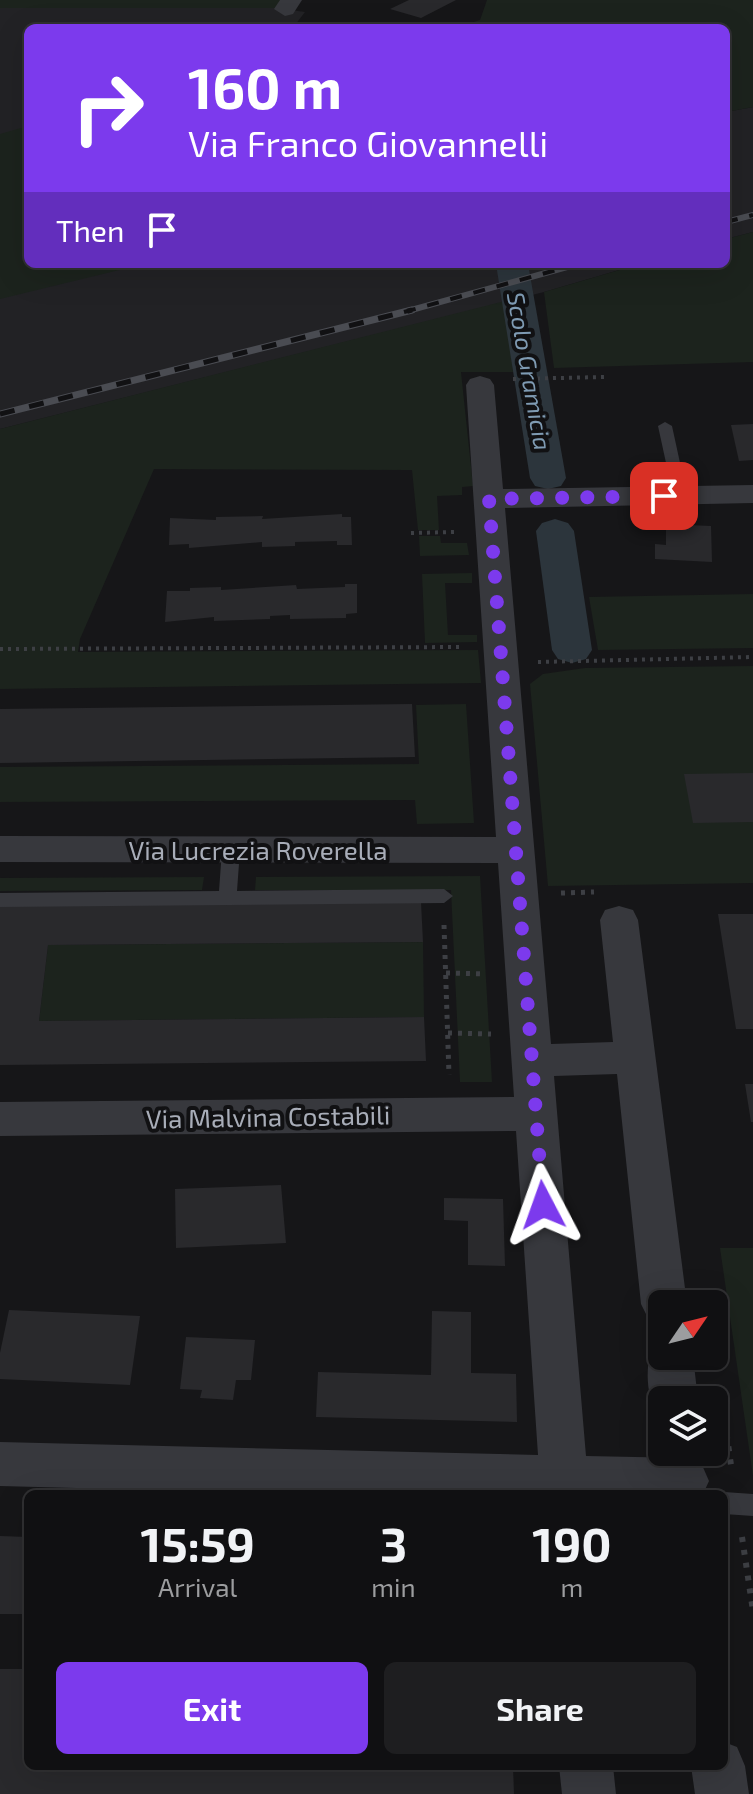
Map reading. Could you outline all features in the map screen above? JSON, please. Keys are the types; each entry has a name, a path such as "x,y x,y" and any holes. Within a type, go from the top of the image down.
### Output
{"street":[{"path":"491,382 489,499 564,1487"},
{"path":"489,499 753,494"},
{"name":"Via Lucrezia Roverella","path":"0,849 515,850"},
{"path":"619,920 662,1290"},
{"path":"532,1060 635,1058"},
{"name":"Via Malvina Costabili","path":"0,1119 536,1114"},
{"path":"0,1464 564,1487 694,1482"},
{"path":"586,1770 589,1794"},
{"path":"719,1770 722,1794"}],"lane":[{"path":"665,426 680,495"},
{"path":"228,898 231,850"},
{"path":"0,900 444,896"},
{"path":"694,1482 715,1490"},
{"path":"728,1495 753,1505"}],"path":[{"path":"491,382 604,377"},
{"path":"0,649 753,657"},
{"path":"444,896 451,1115"}],"shaded area":[{"path":"0,0 280,0 277,8 0,8"},
{"path":"487,0 753,0 753,107 730,111 730,24 468,24 480,20"},
{"path":"0,8 277,8 305,12 296,24 24,24 24,268 626,268 544,292 0,429"},
{"path":"753,107 753,232 730,238 730,111"},
{"path":"24,127 24,268 128,268 0,299 0,134"},
{"path":"753,232 753,362 554,368 544,292 626,268 730,268 730,238"},
{"path":"505,301 513,372 461,372 473,486 462,487 462,495 437,496 439,530 418,530 412,470 154,469 80,639 78,652 478,650 481,683 0,689 0,429"},
{"path":"419,536 440,536 441,543 467,543 469,555 420,556"},
{"path":"472,573 472,583 445,583 448,635 477,635 477,642 425,643 422,574"},
{"path":"753,594 753,648 598,650 589,597"},
{"path":"753,666 753,883 548,886 530,684 543,674 585,668"},
{"path":"466,704 474,823 417,824 415,800 0,802 0,767 419,764 416,705"},
{"path":"480,876 492,1082 460,1082 451,890 255,890 256,877"},
{"path":"204,877 202,890 0,891 0,878"},
{"path":"423,942 424,1017 39,1021 48,945"},
{"path":"720,1248 753,1248 753,1476 728,1290"}],"building":[{"path":"409,0 456,0 421,18 390,9"},
{"path":"753,424 753,460 739,461 731,425"},
{"path":"342,514 342,517 351,517 352,545 337,545 337,541 262,547 262,542 189,548 189,544 169,545 170,518 216,520 216,517 263,516 262,519"},
{"path":"666,524 711,526 712,562 655,559 655,544 666,545"},
{"path":"345,584 357,584 357,613 346,614 346,618 290,619 290,615 270,616 270,619 214,621 214,617 165,622 167,591 296,585 297,589 345,587"},
{"path":"412,704 415,757 0,763 0,709"},
{"path":"753,773 753,822 693,823 684,774"},
{"path":"421,902 423,942 48,945 39,1021 424,1017 426,1061 0,1065 0,906"},
{"path":"718,914 753,914 753,1029 736,1029"},
{"path":"745,1084 753,1084 753,1122 751,1122"},
{"path":"281,1185 286,1243 176,1248 175,1189"},
{"path":"444,1198 503,1199 505,1266 468,1265 468,1221 444,1220"},
{"path":"9,1310 140,1316 130,1385 0,1379 0,1353"},
{"path":"432,1311 471,1312 471,1373 516,1374 517,1422 316,1417 318,1372 431,1375"},
{"path":"186,1337 255,1340 251,1380 236,1380 233,1400 200,1398 202,1390 180,1389"},
{"path":"0,1536 24,1537 24,1614 0,1614"},
{"path":"0,1669 24,1669 24,1770 513,1770 514,1794 0,1794"}],"waterway":[{"name":"Scolo Gramicia","path":"513,268 548,478"},
{"name":"Scolo Gramicia","path":"555,531 572,650"}],"railway":[{"path":"730,221 753,215"},
{"path":"404,312 564,268"},
{"path":"0,414 412,310"}],"route":[{"path":"543,1205 489,499 664,496"}]}
